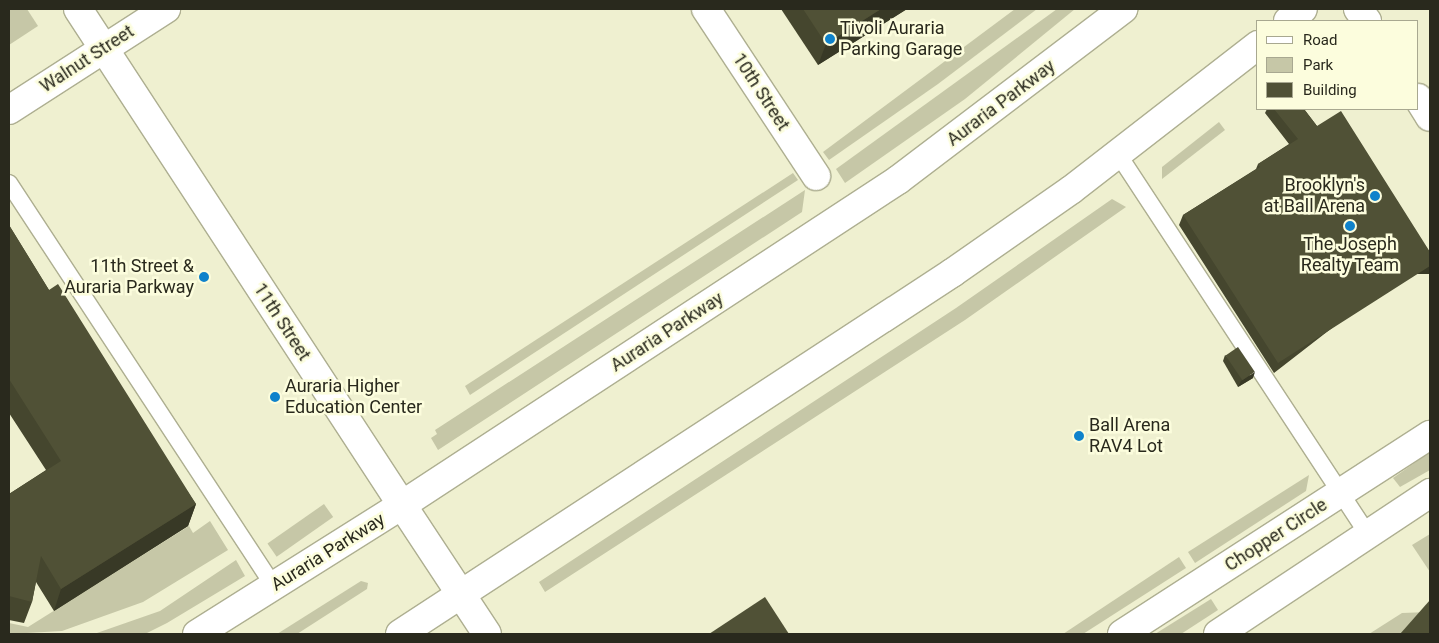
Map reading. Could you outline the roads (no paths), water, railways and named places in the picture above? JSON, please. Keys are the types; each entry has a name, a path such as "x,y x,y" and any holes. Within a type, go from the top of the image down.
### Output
{"main road":[{"name":"11th Street","path":"78,9 487,634"},
{"name":"Walnut Street","path":"9,110 166,9"},
{"name":"10th Street","path":"706,9 816,176"},
{"name":"Auraria Parkway","path":"197,634 402,505 898,180 1124,9"},
{"path":"1289,20 1303,9"},
{"path":"1358,9 1366,20"},
{"path":"400,634 952,273 1071,190 1256,47"},
{"path":"1419,100 1430,117"},
{"name":"Chopper Circle","path":"1122,634 1430,435"},
{"path":"1218,634 1430,493"}],"lane":[{"path":"1118,154 1368,535"},
{"path":"9,183 274,586"}],"place":[{"name":"Tivoli Auraria Parking Garage","path":"830,39"},
{"name":"Brooklyn's at Ball Arena","path":"1375,196"},
{"name":"The Joseph Realty Team","path":"1350,226"},
{"name":"11th Street & Auraria Parkway","path":"204,277"},
{"name":"Auraria Higher Education Center","path":"275,397"},
{"name":"Ball Arena RAV4 Lot","path":"1079,436"}]}
